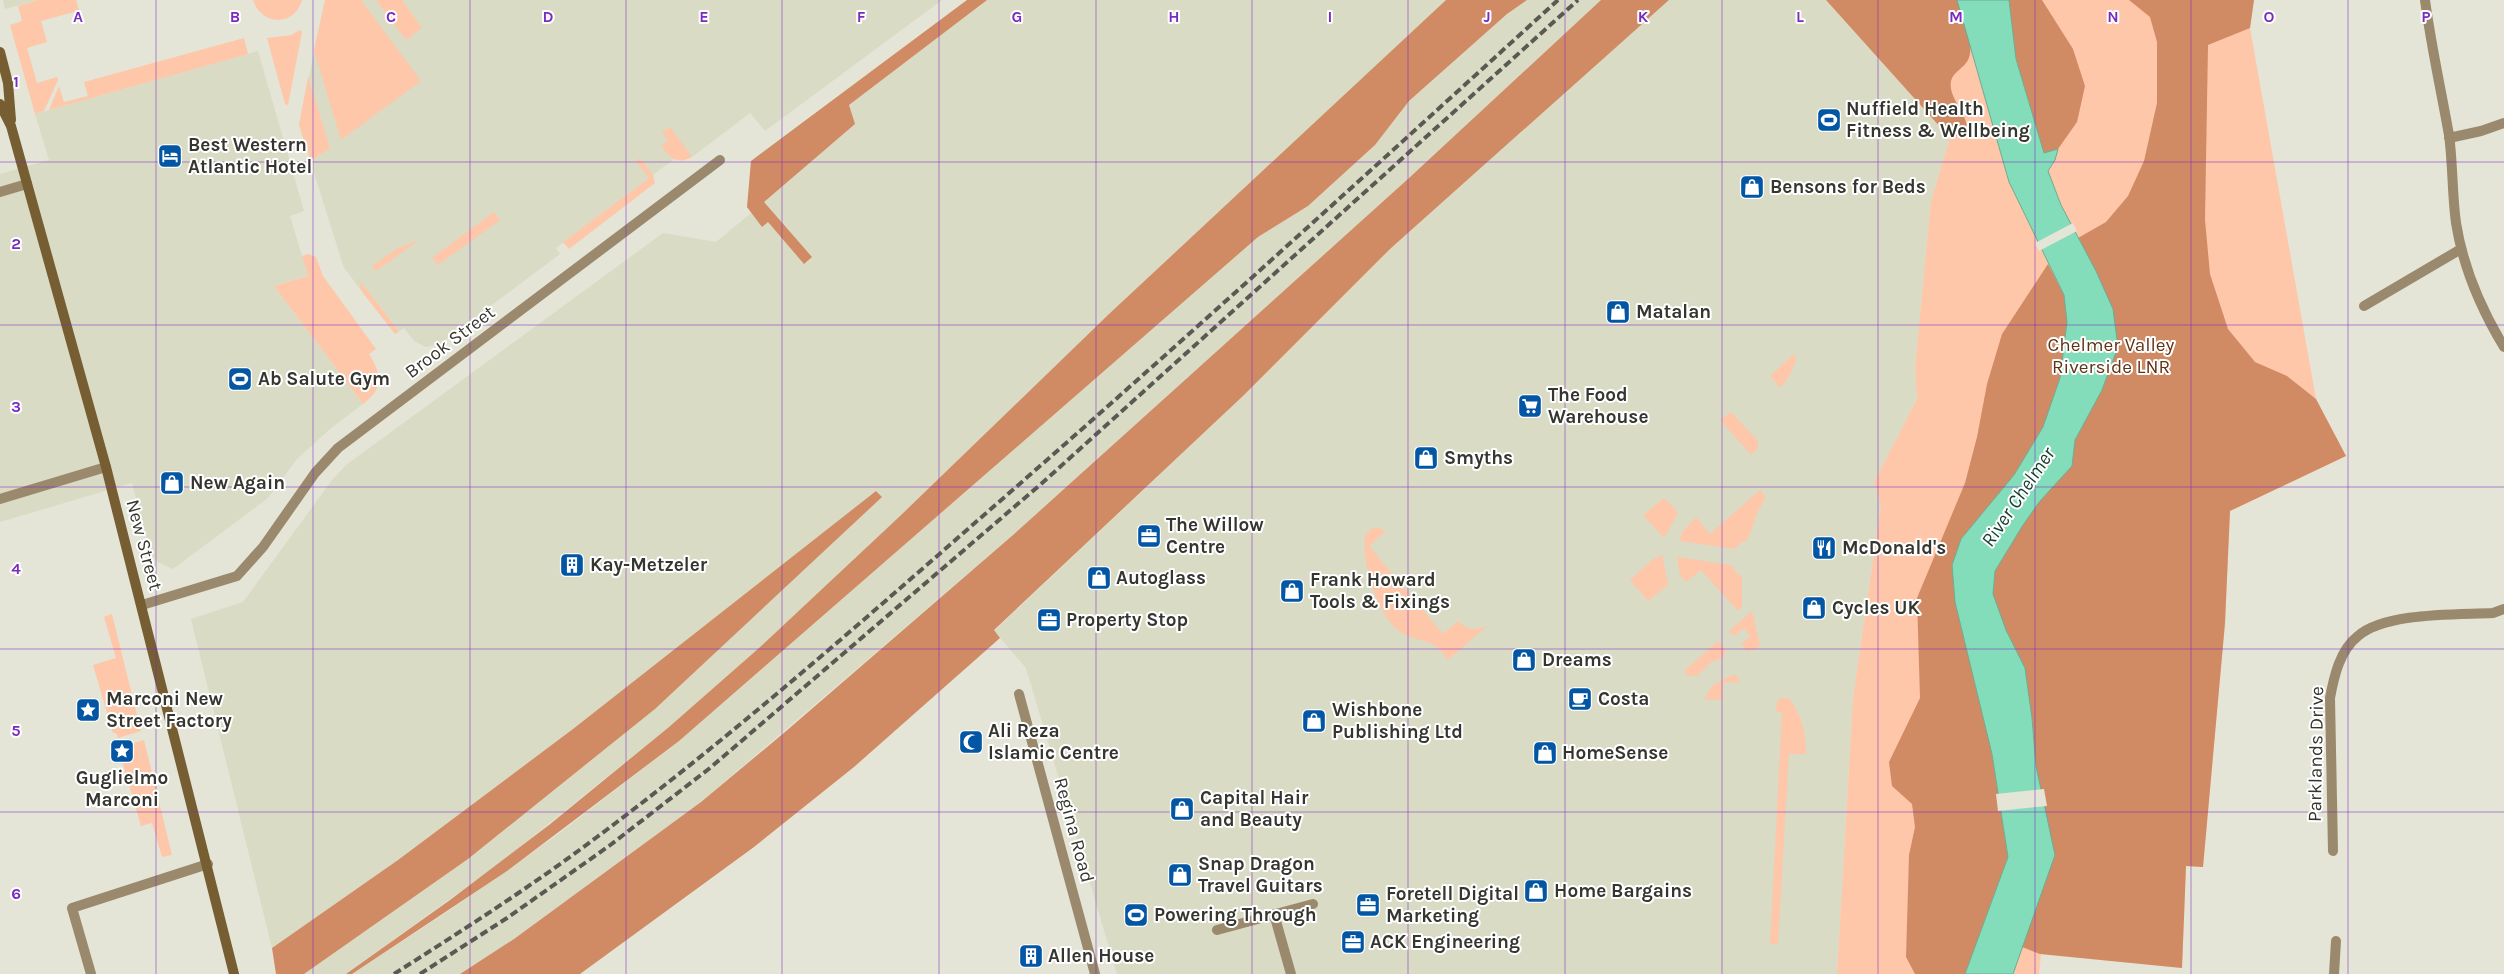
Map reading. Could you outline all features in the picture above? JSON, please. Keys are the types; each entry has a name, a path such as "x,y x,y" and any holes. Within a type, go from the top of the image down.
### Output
{"main road":[{"name":"New Street","path":"0,52 8,83 11,126"},
{"name":"New Street","path":"0,104 11,126 106,467 208,864 234,974"}],"street":[{"path":"2424,0 2449,138 2456,222 2461,249 2470,279 2490,324 2504,347"},
{"path":"2449,138 2482,131 2504,123"},
{"name":"Brook Street","path":"142,605 237,576 264,547 315,474 338,448 720,160"},
{"path":"0,192 27,184"},
{"path":"2364,306 2461,249"},
{"path":"0,499 106,467"},
{"name":"Parklands Drive","path":"2333,851 2330,698 2334,676 2343,656 2358,636 2380,624 2403,618 2493,613 2504,609"},
{"name":"Regina Road","path":"1019,694 1096,974"},
{"path":"91,974 72,908 208,864"},
{"path":"1217,930 1313,904"},
{"path":"1274,914 1292,974"},
{"path":"2334,974 2336,941"}],"shaded area":[{"path":"3,0 38,0 5,9"},
{"path":"325,0 942,0 765,131 750,113 692,157 686,150 556,248 560,254 440,344 426,347 414,341 404,328 395,334 344,268 299,125"},
{"path":"967,0 1446,0 1109,314 899,517 759,648 669,727 501,862 346,974 304,974 468,859 655,709 881,497 876,491 573,729 398,860 272,948 191,619 243,602 332,480 346,465 663,233 716,242 751,213 747,207 751,161"},
{"path":"1527,0 1601,0 1409,178 1013,535 701,802 514,939 460,974 352,974 453,908 557,835 679,741 1258,237 1308,206 1375,145 1409,101 1507,14"},
{"path":"1669,0 1826,0 1950,138 1931,201 1915,367 1917,399 1874,482 1881,505 1853,698 1837,974 1117,974 1026,668 994,631 1244,395 1390,249"},
{"path":"258,51 304,211 290,216 308,276 274,286 363,404 331,428 297,459 268,498 173,569 158,562 151,554 132,483 0,522 0,174 49,160 35,114"}],"green space":[{"path":"38,0 76,0 81,16 76,18 74,12 41,21 47,42 27,48 37,83 57,77 58,80 44,111 35,114 10,25 22,21 18,6"},
{"path":"253,0 302,0 293,15 286,19 278,20 270,19 263,15 257,9"},
{"path":"325,0 361,0 421,81 341,140 314,50"},
{"path":"376,0 402,0 422,28 406,40"},
{"path":"967,0 987,0 849,105 855,124 764,202 812,257 804,264 768,222 762,227 747,207 751,161"},
{"path":"1446,0 1527,0 1507,14 1409,101 1375,145 1308,206 1258,237 679,741 507,871 352,974 346,974 450,900 549,825 669,727 759,648 899,517 1109,314"},
{"path":"1601,0 1669,0 1390,249 1244,395 994,630 1000,638 854,767 754,847 580,974 460,974 514,939 701,802 785,732 1013,535 1409,178"},
{"name":"Chelmer Valley Riverside LNR","path":"1826,0 2254,0 2250,28 2316,399 2346,456 2230,511 2225,623 2203,867 2186,866 2182,968 2041,954 2039,974 1837,974 1853,698 1881,505 1874,482 1917,399 1915,367 1931,201 1950,138"},
{"path":"1826,0 1957,0 1969,38 1970,53 1966,63 1952,78 1951,87 1967,129 1960,135 1950,138"},
{"path":"2009,0 2042,0 2073,49 2085,86 2077,122 2058,149 2044,153 2016,59"},
{"path":"2129,0 2254,0 2250,28 2208,45 2205,220 2210,274 2228,329 2255,362 2287,376 2316,399 2346,456 2230,511 2225,623 2203,867 2186,866 2182,968 2040,954 2022,947 2028,930 2036,766 2032,718 1993,594 1995,571 2023,525 2040,501 2072,466 2075,440 2102,390 2113,309 2078,238 2106,222 2128,196 2144,161 2157,103 2157,42 2150,17"},
{"path":"300,30 302,32 288,105 285,104 267,38 291,35"},
{"path":"244,38 248,54 49,110 59,86 64,102 88,96 84,82"},
{"path":"308,77 330,148 311,161 299,125"},
{"path":"670,127 692,157 682,160 674,159 661,146 668,141 662,132"},
{"path":"640,158 653,175 655,183 569,249 563,242 649,178 636,161"},
{"path":"494,212 500,220 438,265 432,258"},
{"path":"419,240 376,271 372,266 398,248"},
{"path":"308,254 316,257 323,276 376,349 369,354 377,368 378,387 363,404 274,286 308,276 302,256"},
{"path":"2048,264 2064,295 2067,322 2060,378 2043,427 2014,475 1961,539 1955,602 1992,754 2008,857 1965,974 1915,974 1906,957 1909,855 1915,827 1912,804 1892,786 1889,762 1920,698 1917,598 1965,483 1977,437 1987,384 2002,334"},
{"path":"361,282 399,332 395,334 363,293 360,288"},
{"path":"1794,354 1796,357 1792,370 1780,388 1770,376"},
{"path":"1731,412 1758,441 1758,448 1751,455 1720,420"},
{"path":"1760,490 1766,497 1758,511 1747,541 1742,542 1734,549 1679,541 1683,531 1696,517 1710,534"},
{"path":"876,491 882,497 655,709 468,859 304,974 276,974 272,948 398,860 573,729"},
{"path":"1664,498 1676,510 1677,515 1664,538 1643,515"},
{"path":"1374,527 1381,528 1385,532 1369,546 1443,634 1458,621 1471,629 1487,626 1448,660 1434,645 1407,636 1399,631 1384,612 1372,586 1364,546 1365,535"},
{"path":"1662,555 1668,585 1648,601 1630,580 1652,560"},
{"path":"1677,557 1731,565 1742,576 1742,607 1738,611 1701,570 1686,582 1680,575"},
{"path":"1752,611 1760,645 1756,649 1747,651 1741,644 1750,636 1744,628 1734,636 1729,631"},
{"path":"112,614 141,731 118,738 116,733 113,733 93,665 116,658 104,617"},
{"path":"1718,641 1725,649 1725,654 1722,658 1710,663 1697,676 1687,675 1684,671"},
{"path":"1732,675 1736,675 1740,683 1723,682 1722,700 1704,699 1713,685"},
{"path":"1780,698 1790,699 1798,712 1804,732 1806,754 1789,754 1778,944 1770,944 1782,712 1776,712 1777,702"},
{"path":"144,740 172,855 162,857 152,823 141,826 120,754 122,752 120,747"}],"water":[{"name":"River Chelmer","path":"1957,0 2009,0 2016,59 2044,153 2058,149 2055,160 2048,171 2061,205 2096,271 2113,309 2118,347 2102,390 2075,440 2072,466 2040,501 1995,571 1993,594 2006,630 2025,668 2036,766 2055,855 2013,974 1965,974 2008,857 1992,754 1955,602 1952,565 1961,539 2014,475 2043,427 2060,378 2067,322 2064,295 2009,182"}],"pier":[{"path":"2073,223 2077,231 2039,251 2035,243"},
{"path":"2044,789 2047,806 1998,811 1996,794"}],"railway":[{"path":"394,974 548,873 647,799 794,680 1129,388 1558,0"},
{"path":"420,974 507,918 609,846 710,768 1041,484 1578,0"}],"place":[{"name":"Nuffield Health Fitness & Wellbeing","path":"1829,120"},
{"name":"Best Western Atlantic Hotel","path":"170,156"},
{"name":"Bensons for Beds","path":"1752,187"},
{"name":"Matalan","path":"1618,312"},
{"name":"Ab Salute Gym","path":"240,379"},
{"name":"The Food Warehouse","path":"1530,406"},
{"name":"Smyths","path":"1426,458"},
{"name":"New Again","path":"172,483"},
{"name":"The Willow Centre","path":"1149,536"},
{"name":"McDonald's","path":"1824,548"},
{"name":"Kay-Metzeler","path":"572,565"},
{"name":"Autoglass","path":"1099,578"},
{"name":"Frank Howard Tools & Fixings","path":"1292,591"},
{"name":"Cycles UK","path":"1814,608"},
{"name":"Property Stop","path":"1049,620"},
{"name":"Dreams","path":"1524,660"},
{"name":"Costa","path":"1580,699"},
{"name":"Marconi New Street Factory","path":"88,710"},
{"name":"Wishbone Publishing Ltd","path":"1314,721"},
{"name":"Ali Reza Islamic Centre","path":"971,742"},
{"name":"Guglielmo Marconi","path":"122,751"},
{"name":"HomeSense","path":"1545,753"},
{"name":"Capital Hair and Beauty","path":"1182,809"},
{"name":"Snap Dragon Travel Guitars","path":"1180,875"},
{"name":"Home Bargains","path":"1536,891"},
{"name":"Foretell Digital Marketing","path":"1368,905"},
{"name":"Powering Through","path":"1136,915"},
{"name":"ACK Engineering","path":"1353,942"},
{"name":"Allen House","path":"1031,956"}]}
